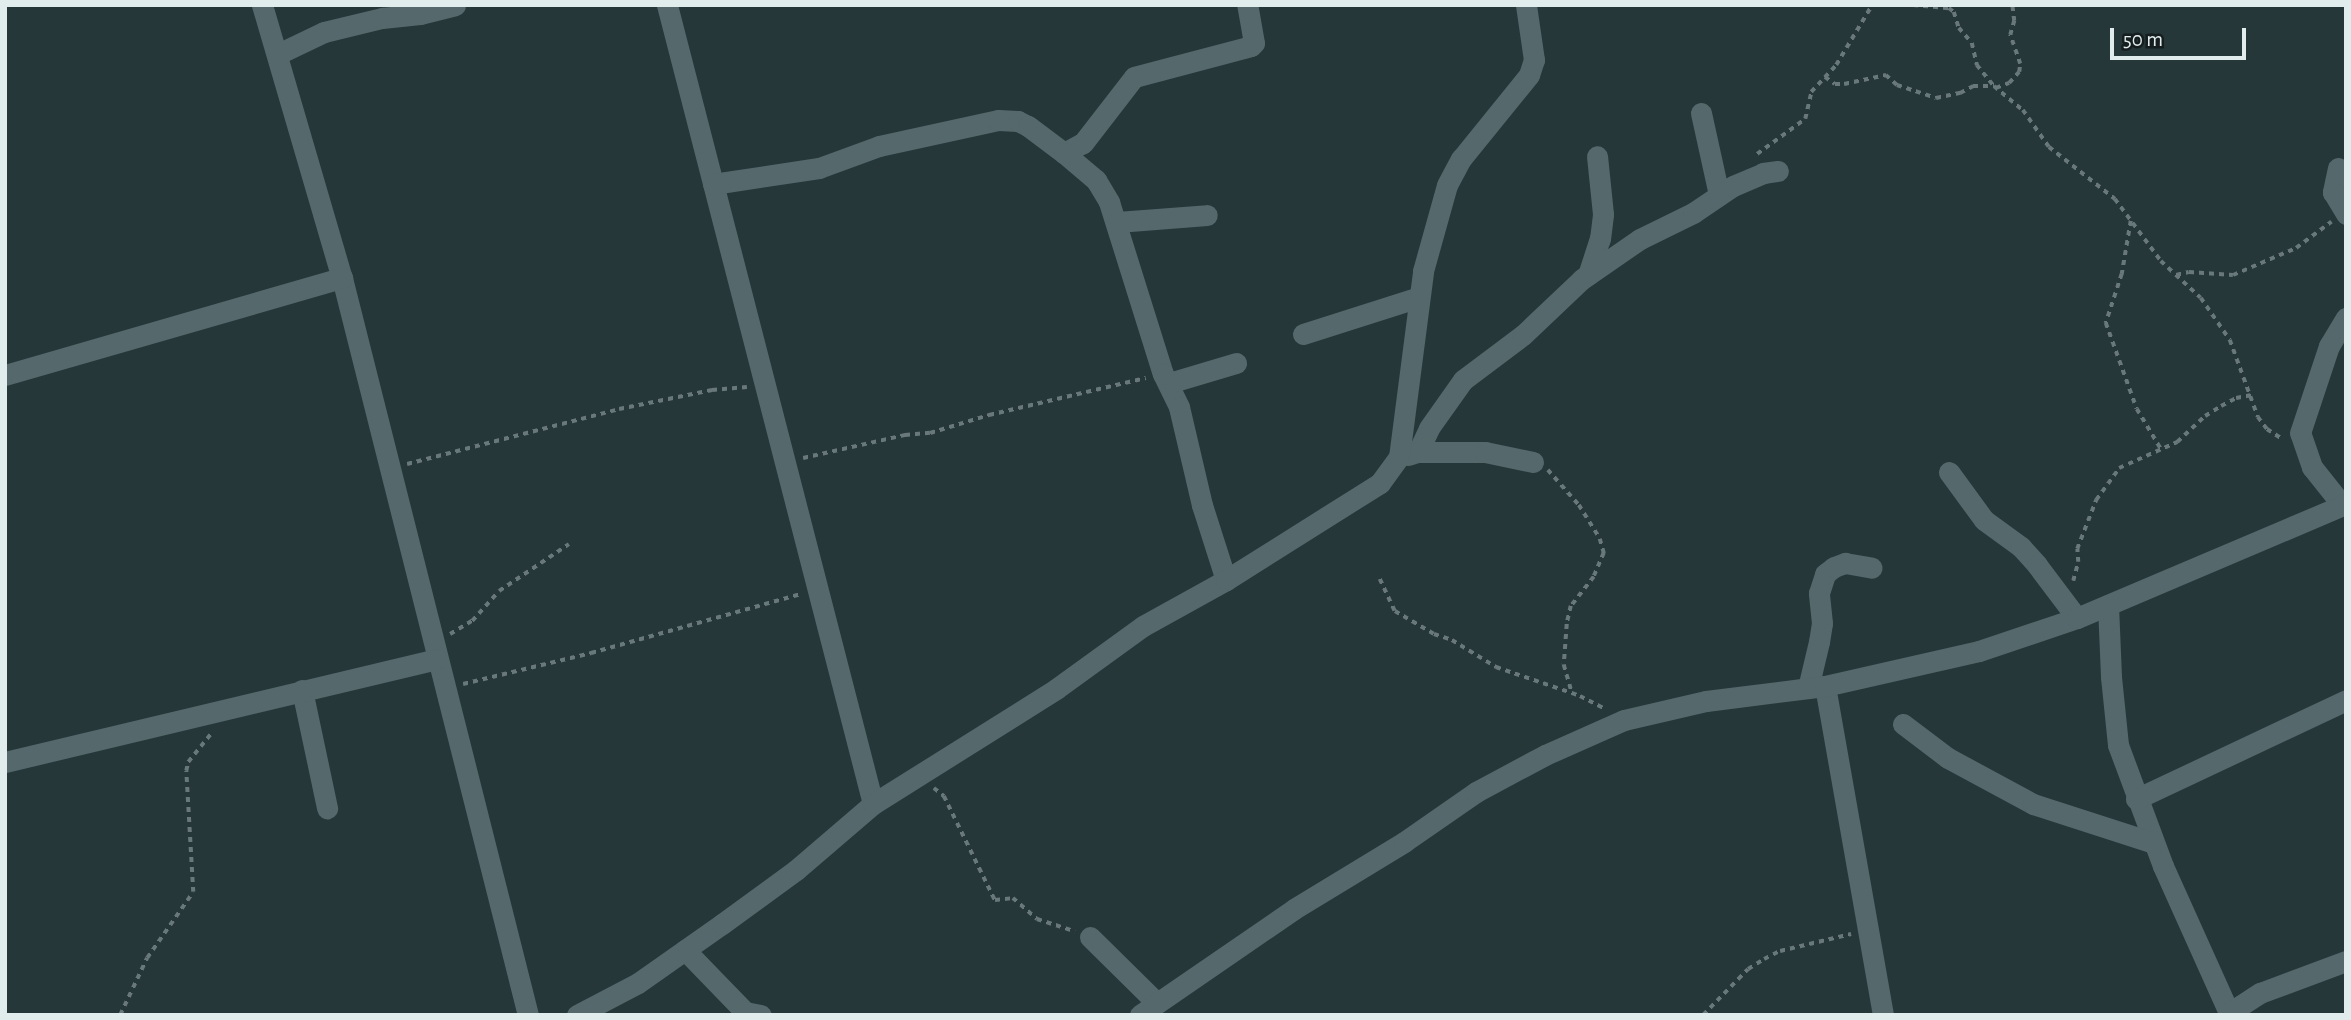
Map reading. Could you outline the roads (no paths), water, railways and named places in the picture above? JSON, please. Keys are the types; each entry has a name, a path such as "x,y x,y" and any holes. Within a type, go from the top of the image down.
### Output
{"street":[{"path":"262,5 341,278 528,1015"},
{"path":"278,54 324,32 455,5"},
{"path":"667,5 873,804"},
{"path":"1064,153 1083,143 1133,77 1251,46 1254,43 1247,5"},
{"path":"1408,455 1419,297 1447,185 1461,159 1529,75 1534,60 1526,5"},
{"path":"1701,113 1719,195"},
{"path":"713,184 819,168 879,146 998,120 1018,121 1064,153 1096,180 1117,222 1166,378 1179,407 1202,505 1226,580"},
{"path":"1588,275 1600,239 1603,214 1597,156"},
{"path":"2338,168 2333,192 2345,213"},
{"path":"577,1015 638,983 796,870 873,804 1056,689 1143,625 1226,580 1381,483 1408,455 1463,380 1523,335 1588,275 1640,239 1692,213 1719,195 1763,173 1778,171"},
{"path":"1117,222 1207,215"},
{"path":"5,375 341,278"},
{"path":"1303,334 1419,297"},
{"path":"1090,937 1148,1009 1294,909 1404,842 1476,792 1545,755 1624,720 1706,701 1816,687 1979,651 2071,612 2108,605 2344,505 2306,454 2300,433 2329,346 2346,318"},
{"path":"1166,378 1236,363"},
{"path":"1408,455 1485,452 1533,462"},
{"path":"1949,472 1984,520 2021,547 2037,565 2071,612"},
{"path":"1872,568 1845,563 1825,574 1819,593 1821,633 1816,687 1870,929 1883,1015"},
{"path":"2108,605 2114,719 2119,745 2136,799 2154,843 2230,1014 2260,993 2346,961"},
{"path":"5,762 302,690 434,651"},
{"path":"302,690 327,808"},
{"path":"2136,799 2346,700"},
{"path":"1903,724 1948,758 2033,804 2154,843"},
{"path":"685,950 745,1013 761,1015"}]}
